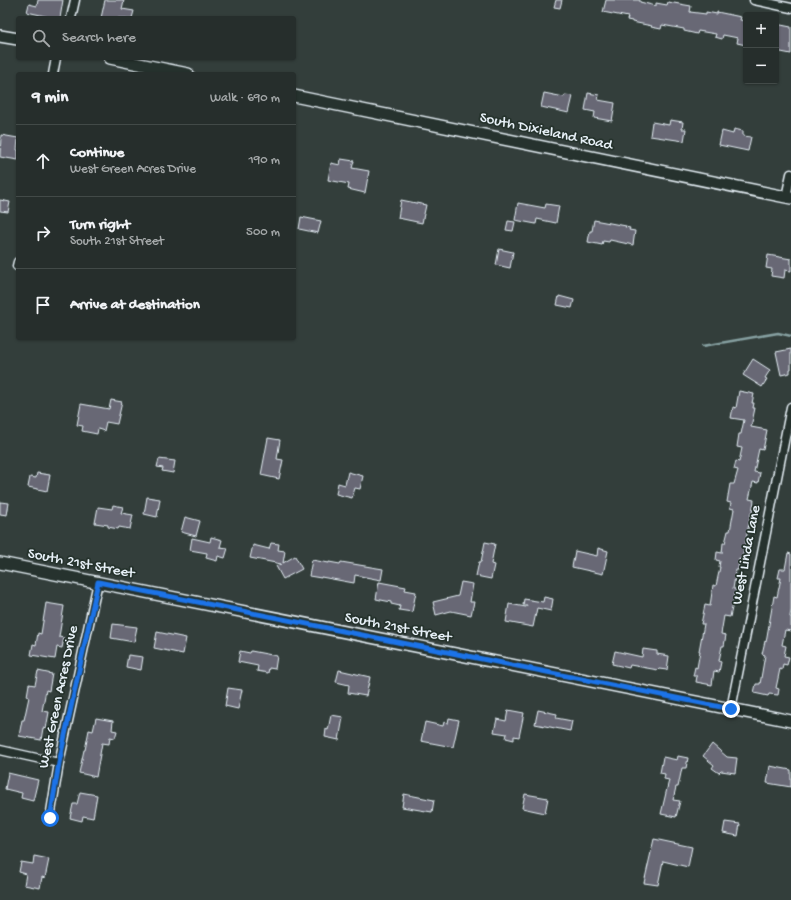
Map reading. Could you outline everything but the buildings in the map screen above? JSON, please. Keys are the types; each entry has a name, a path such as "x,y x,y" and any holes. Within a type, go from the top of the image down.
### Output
{"street":[{"path":"71,16 74,0"},
{"path":"754,0 791,8"},
{"path":"0,36 16,39"},
{"path":"53,72 56,60"},
{"path":"120,60 178,72"},
{"name":"South Dixieland Road","path":"296,96 789,197"},
{"path":"789,197 791,174"},
{"name":"West Linda Lane","path":"731,709 791,407"},
{"name":"South 21st Street","path":"0,563 791,721"},
{"name":"West Green Acres Drive","path":"50,818 59,763 98,582"},
{"path":"0,750 59,763"}],"waterway":[{"path":"703,346 778,333 791,336"}],"route":[{"path":"50,818 59,763 98,582 731,709"}]}
